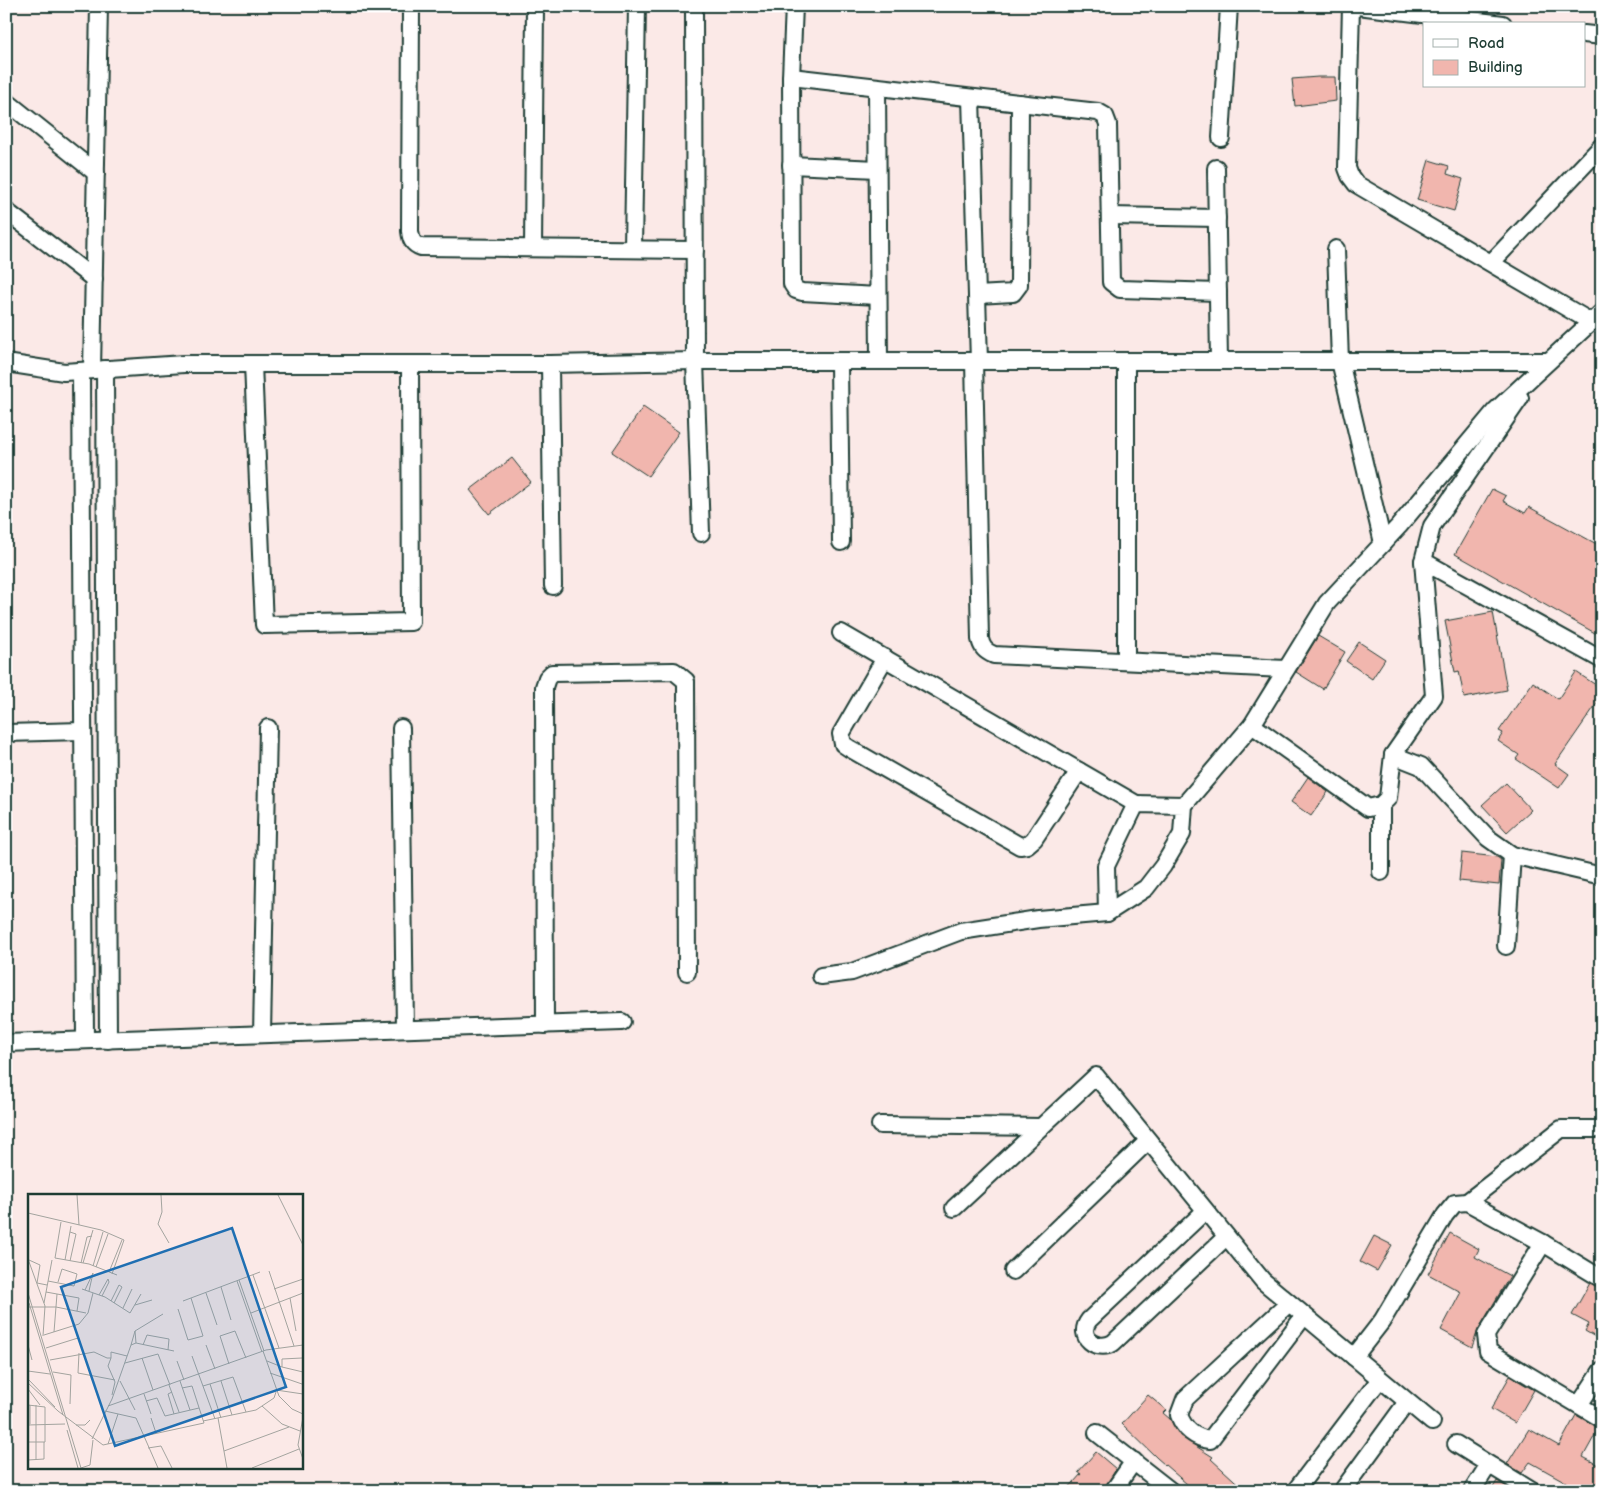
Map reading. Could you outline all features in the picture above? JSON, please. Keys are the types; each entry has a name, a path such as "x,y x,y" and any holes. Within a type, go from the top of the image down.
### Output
{"street":[{"path":"84,1040 82,731 93,370 99,6"},
{"path":"411,6 411,239 415,245 420,247 694,250"},
{"path":"533,248 535,6"},
{"path":"633,248 637,6"},
{"path":"694,6 694,250 701,533"},
{"path":"794,6 791,78 792,284 796,290 802,292 878,296"},
{"path":"1222,138 1229,6"},
{"path":"821,976 852,972 961,931 1107,913 1146,888 1163,866 1182,834 1184,805 1252,725 1327,603 1383,543 1496,410 1596,317 1492,262 1356,184 1347,168 1351,6"},
{"path":"1358,6 1487,22"},
{"path":"1586,34 1602,36"},
{"path":"791,78 1098,112 1105,116 1108,124 1111,282 1120,289 1218,292"},
{"path":"876,87 878,361"},
{"path":"971,98 977,294 976,361 982,646 986,652 994,655 1286,669"},
{"path":"6,101 96,173"},
{"path":"977,294 1013,294 1019,286 1020,103"},
{"path":"1492,262 1602,146"},
{"path":"791,165 877,169"},
{"path":"1216,168 1219,361"},
{"path":"6,211 94,279"},
{"path":"1110,216 1217,218"},
{"path":"1336,249 1340,361 1383,543"},
{"path":"6,363 48,371 93,370 168,364 550,364 696,361 1548,361"},
{"path":"1126,361 1126,662"},
{"path":"839,362 841,542"},
{"path":"253,364 264,624 411,622 410,364"},
{"path":"550,364 553,586"},
{"path":"93,370 108,1040"},
{"path":"1252,725 1368,808 1381,805 1388,798 1393,755 1434,696 1423,561 1432,526 1520,398"},
{"path":"1423,561 1602,660"},
{"path":"841,633 1136,804 1184,805"},
{"path":"886,658 841,734 843,744 849,748 1020,846 1027,845 1034,839 1079,771"},
{"path":"545,1024 544,687 547,678 552,673 674,672 686,681 686,972"},
{"path":"262,1034 268,728"},
{"path":"401,728 405,1029"},
{"path":"6,733 82,731"},
{"path":"1393,755 1421,766 1488,838 1512,855 1602,876"},
{"path":"1107,913 1106,866 1136,804"},
{"path":"1381,805 1381,872"},
{"path":"1506,946 1512,855"},
{"path":"6,1043 622,1022"},
{"path":"954,1208 1096,1076 1263,1281 1432,1422"},
{"path":"880,1125 1040,1127"},
{"path":"1467,1202 1561,1129 1602,1130"},
{"path":"1012,1271 1148,1141"},
{"path":"1354,1357 1382,1321 1445,1216 1455,1203 1467,1202 1544,1243 1602,1279"},
{"path":"1205,1211 1090,1320 1085,1331 1088,1339 1096,1346 1105,1347 1113,1343 1226,1237"},
{"path":"1544,1243 1486,1335 1488,1351 1602,1419"},
{"path":"1289,1303 1185,1399 1179,1414 1189,1431 1200,1439 1210,1440 1304,1316"},
{"path":"1579,1405 1602,1370"},
{"path":"1295,1491 1380,1379"},
{"path":"1342,1491 1407,1402"},
{"path":"1098,1433 1134,1461 1162,1488"},
{"path":"1456,1444 1532,1491"},
{"path":"1113,1491 1134,1461"},
{"path":"1472,1491 1486,1469 1494,1467"}],"building":[{"path":"1335,77 1336,101 1295,106 1292,79"},
{"path":"1429,160 1449,166 1447,174 1463,179 1454,211 1417,200"},
{"path":"643,407 679,432 648,476 612,452"},
{"path":"512,458 531,482 489,514 470,490"},
{"path":"1492,489 1506,496 1503,501 1525,513 1529,507 1602,547 1602,637 1455,554"},
{"path":"1493,612 1507,690 1464,698 1459,671 1455,672 1445,621"},
{"path":"1318,636 1345,652 1323,689 1296,672"},
{"path":"1359,642 1385,659 1372,679 1346,661"},
{"path":"1576,672 1602,689 1602,696 1555,764 1569,774 1559,788 1516,759 1519,755 1498,741 1503,733 1499,731 1533,682 1558,699"},
{"path":"1308,777 1328,792 1311,816 1291,802"},
{"path":"1506,783 1531,810 1507,832 1482,805"},
{"path":"1462,853 1497,857 1501,860 1499,885 1459,881"},
{"path":"1450,1233 1479,1249 1475,1257 1510,1276 1478,1330 1472,1347 1441,1330 1461,1292 1428,1274"},
{"path":"1374,1236 1392,1245 1377,1271 1360,1262"},
{"path":"1590,1283 1602,1289 1602,1331 1597,1338 1585,1331 1589,1324 1572,1315"},
{"path":"1510,1376 1534,1390 1515,1423 1491,1409"},
{"path":"1148,1395 1166,1410 1163,1413 1170,1419 1180,1436 1213,1457 1211,1459 1246,1491 1195,1491 1122,1424"},
{"path":"1576,1415 1599,1428 1583,1457 1602,1467 1602,1491 1582,1491 1530,1462 1522,1473 1507,1464 1529,1429 1559,1446"},
{"path":"1096,1452 1116,1469 1103,1491 1066,1491 1081,1474 1078,1472"},
{"path":"1497,1481 1512,1490 1512,1491 1491,1491"}]}
